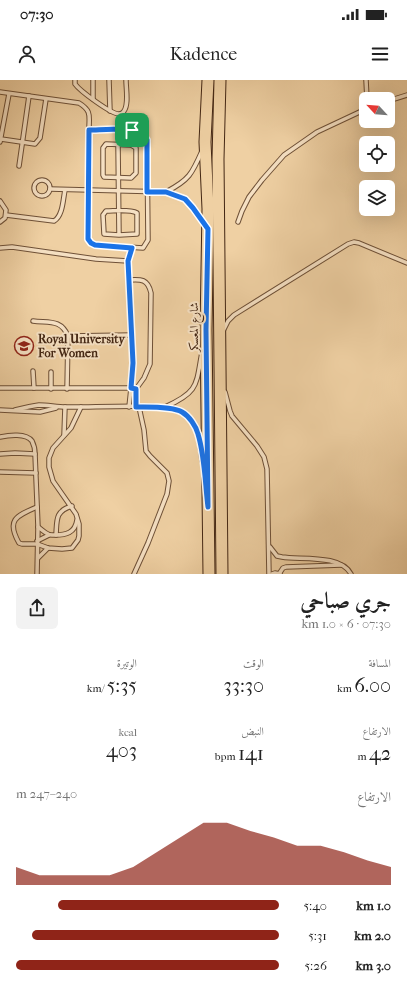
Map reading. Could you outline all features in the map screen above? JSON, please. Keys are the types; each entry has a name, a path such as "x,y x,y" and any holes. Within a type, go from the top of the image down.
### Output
{"main road":[{"name":"شارع المعسكر","path":"208,80 205,142 208,229 206,330 209,574"},
{"name":"شارع المعسكر","path":"220,80 218,158 222,574"}],"lane":[{"path":"75,80 77,87 110,111 119,114 123,113 126,107 126,80"},
{"path":"93,80 93,99"},
{"path":"109,80 110,111"},
{"path":"366,80 367,92"},
{"path":"0,92 79,104 85,107 89,113 88,239 95,245 143,248 148,240 147,140 144,136 132,130 89,130"},
{"path":"9,94 0,141 35,144 40,138 46,99"},
{"path":"395,99 407,95"},
{"path":"19,166 29,96"},
{"path":"238,222 250,197 262,180 284,155 317,132 359,112"},
{"path":"166,192 184,181 192,174 205,142"},
{"path":"106,144 131,145 136,148 136,173 131,178 119,178 106,178 103,175 103,148 106,144"},
{"path":"118,144 120,234"},
{"path":"40,180 45,180 49,184 50,189 48,194 38,196 34,192 33,187 35,183 40,180"},
{"path":"50,189 166,192 185,199 208,229"},
{"path":"6,215 54,221 57,219 60,212 65,190"},
{"path":"0,201 5,206 6,215 0,222"},
{"path":"106,210 120,211 133,211 137,213 137,234 105,235 103,233 104,213 106,210"},
{"path":"219,337 234,314 348,244 354,242 359,243 407,263"},
{"path":"0,248 12,247 96,259 128,261"},
{"path":"129,407 133,363 128,261 132,248"},
{"path":"129,280 140,279 150,286 150,364 144,378 136,389 138,407 144,430 146,451 167,473 169,481 167,494 134,574"},
{"path":"33,321 59,324 65,330 68,336 67,389"},
{"path":"164,408 187,396 196,382 199,373 206,330"},
{"path":"68,336 132,335"},
{"path":"220,356 230,411 264,457 267,469 270,547 269,574"},
{"path":"34,371 34,388"},
{"path":"51,372 51,389"},
{"path":"0,388 136,389"},
{"path":"15,410 38,406 138,407 164,408 181,411 193,424 198,433 208,507"},
{"path":"0,410 40,412 59,407"},
{"path":"64,436 65,407"},
{"path":"37,542 48,548 67,549 72,548 75,545 79,536 79,524 76,514 72,506 53,481 49,467 49,458 52,448 71,428 81,407"},
{"path":"0,437 15,435 28,438 34,445 38,527 37,574"},
{"path":"0,454 35,454"},
{"path":"0,472 36,473"},
{"path":"56,535 58,516 65,508 72,506"},
{"path":"37,507 14,521 14,531 19,543 37,542 49,535 67,534 72,532 77,519"},
{"path":"38,527 49,535"},
{"path":"270,547 277,556 337,562 349,570 351,574"},
{"path":"38,558 48,548"},
{"path":"272,574 275,572 279,574 283,568 286,567 342,565"}],"place":[{"name":"Royal University For Women","path":"24,346"}],"route":[{"path":"89,130 132,130 144,136 147,140 147,192 166,192 185,199 208,229 206,330 208,507 198,433 189,418 181,411 164,408 136,407 136,389 131,388 133,363 128,261 132,248 95,245 88,239 89,130"}]}
